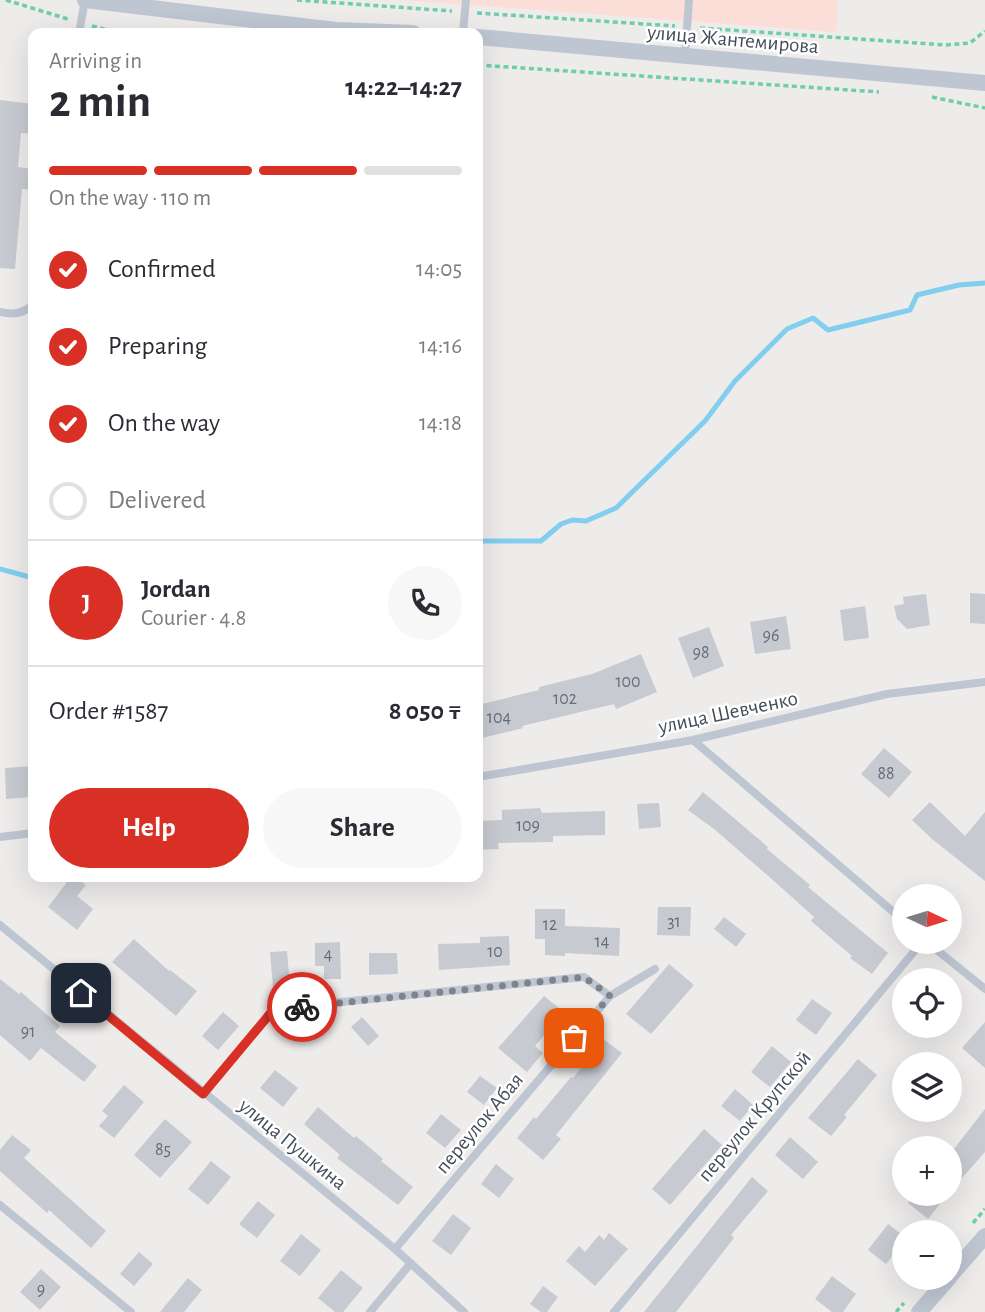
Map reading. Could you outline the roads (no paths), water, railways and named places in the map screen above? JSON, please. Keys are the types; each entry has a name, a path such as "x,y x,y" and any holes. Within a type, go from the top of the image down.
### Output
{"street":[{"path":"85,0 177,6 317,28"},
{"name":"улица Жантемирова","path":"483,37 985,83"},
{"path":"962,1263 985,1236"},
{"path":"919,1312 938,1290"}],"lane":[{"path":"80,28 85,0"},
{"path":"463,28 466,0"},
{"path":"685,56 689,0"},
{"path":"0,312 15,314 28,309"},
{"name":"улица Шевченко","path":"483,776 693,740 887,694 985,682"},
{"path":"693,740 892,911"},
{"path":"0,837 28,834"},
{"name":"улица Пушкина","path":"0,925 411,1263 464,1312"},
{"name":"переулок Крупской","path":"614,1312 912,954"},
{"path":"942,954 985,989"},
{"name":"переулок Абая","path":"395,1250 610,996 655,969"},
{"path":"203,1094 274,1009 584,977 610,996"},
{"path":"0,1205 131,1312"},
{"path":"370,1312 411,1263"}],"waterway":[{"path":"483,541 541,541 561,524 572,520 586,521 616,508 705,421 735,381 787,329 813,318 828,330 910,310 917,295 959,285 985,283"},
{"path":"0,569 28,577"}]}
